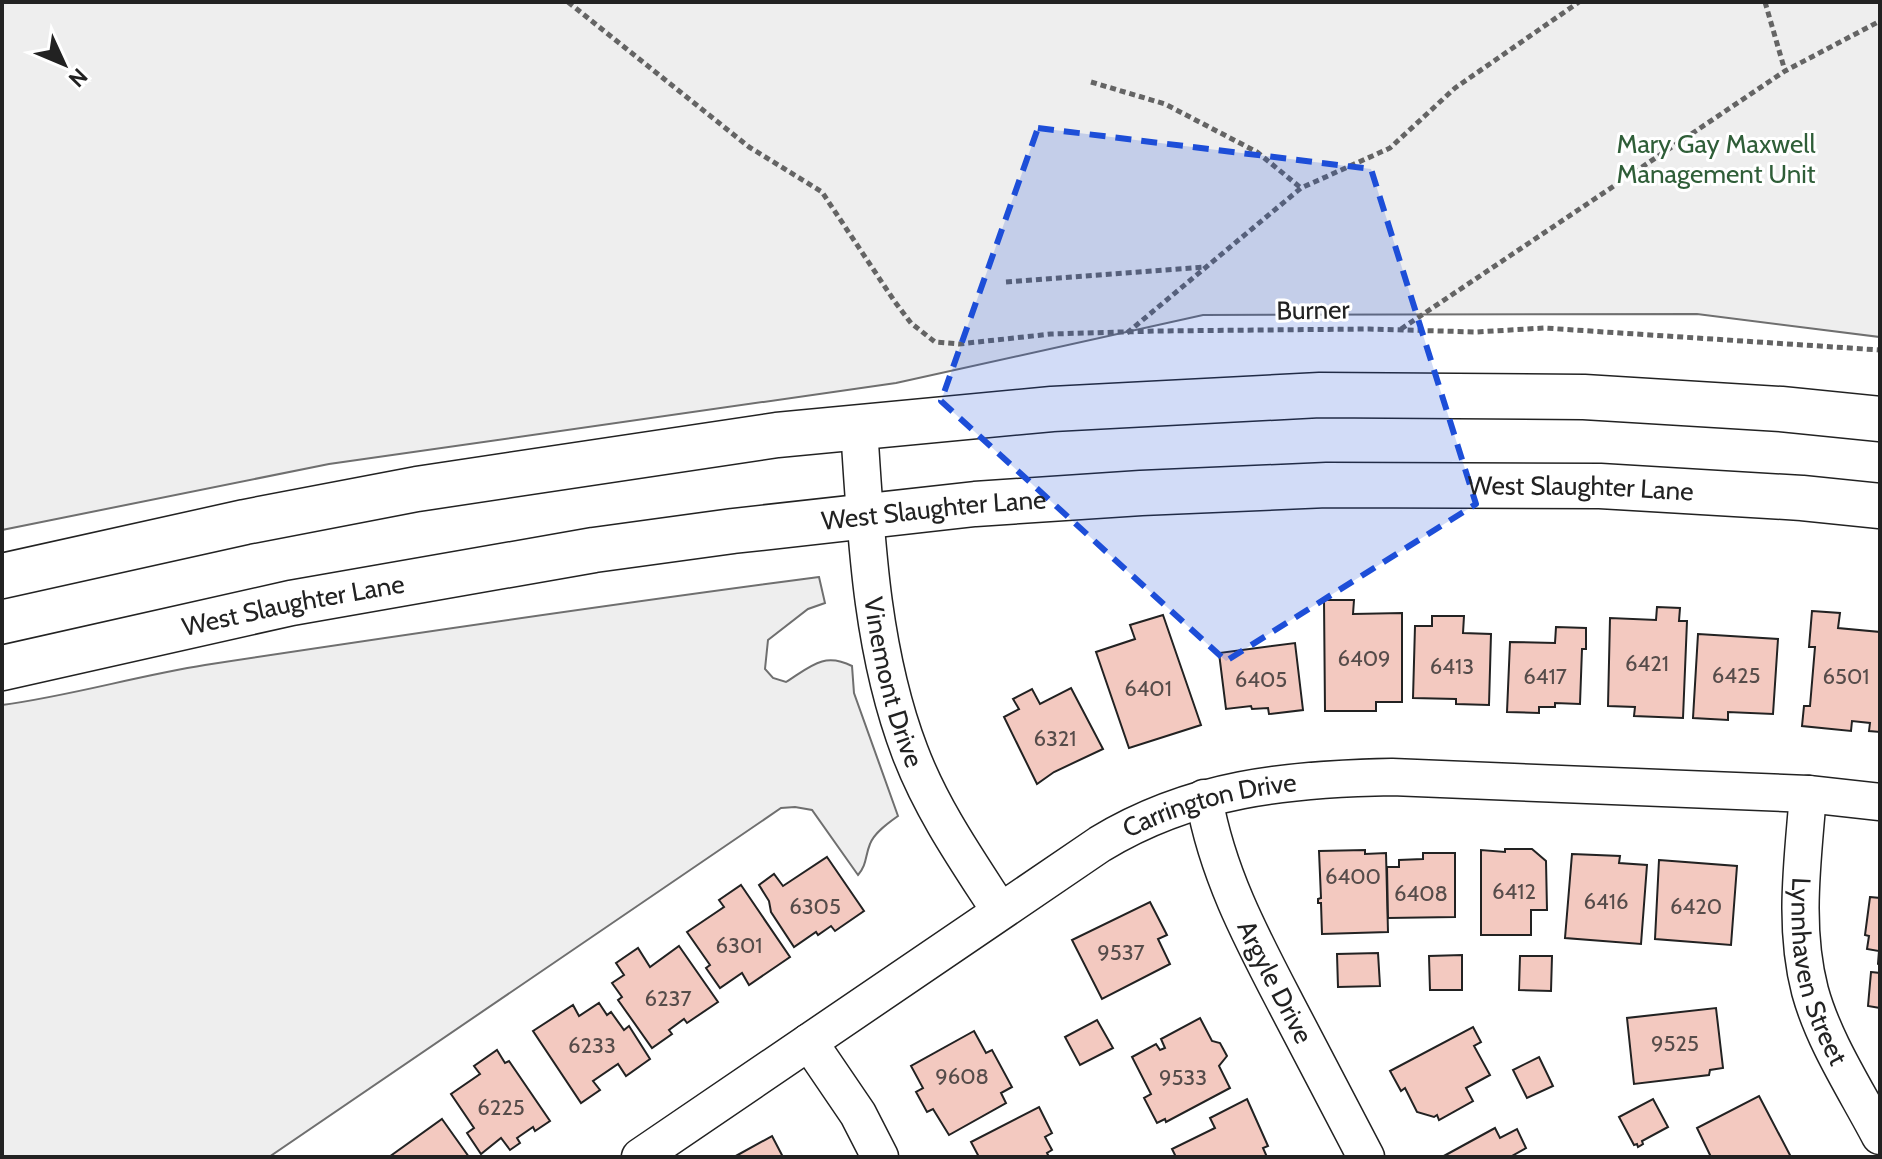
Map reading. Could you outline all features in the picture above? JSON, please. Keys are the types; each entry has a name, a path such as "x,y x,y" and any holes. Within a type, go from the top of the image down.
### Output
{"main road":[{"path":"2,576 245,522 417,489 634,455 859,427 1052,409 1320,395 1584,397 1781,409 1880,419"},
{"name":"West Slaughter Lane","path":"2,668 291,603 579,552 975,504 1327,485 1600,486 1802,498 1880,506"}],"street":[{"name":"Vinemont Drive","path":"859,427 865,518 883,654 899,719 911,755 939,815 1000,911"},
{"name":"Carrington Drive","path":"640,1157 1125,829 1149,817 1204,798 1278,783 1327,778 1392,777 1808,794 1880,802"},
{"name":"Lynnhaven Street","path":"1808,794 1800,902 1805,966 1819,1015 1880,1136"},
{"name":"Argyle Drive","path":"1204,798 1209,828 1240,915 1366,1157"},
{"path":"809,1042 858,1114 880,1157"}],"path":[{"name":"Burner","path":"568,2 749,147 822,192 895,302 911,323 935,342 959,344 1051,334 1476,332 1544,328 1880,350"},
{"path":"1127,333 1301,188 1390,148 1455,88 1579,2"},
{"path":"1765,2 1785,71"},
{"path":"1400,330 1785,71 1880,21"},
{"path":"1091,82 1165,104 1257,152 1301,188"},
{"path":"1006,282 1207,267"}],"highlighted area":[{"path":"1038,128 1371,169 1476,504 1226,661 941,401"}],"green space":[{"name":"Mary Gay Maxwell Management Unit","path":"2,2 1880,2 1880,337 1697,314 1203,315 896,383 329,464 2,530"},
{"path":"819,577 825,603 808,609 768,640 765,669 773,678 786,682 810,666 825,661 833,660 852,666 854,693 898,816 872,840 858,875 812,810 781,808 269,1157 2,1157 2,705 205,665"}],"building":[{"path":"1324,600 1354,600 1353,614 1402,613 1402,702 1376,702 1376,711 1325,711"},
{"path":"1657,607 1680,608 1679,621 1687,621 1683,718 1634,716 1635,707 1608,706 1610,618 1656,620"},
{"path":"1812,611 1840,613 1838,628 1880,632 1880,732 1869,731 1870,723 1852,721 1851,731 1802,726 1804,706 1810,706 1815,647 1809,647"},
{"path":"1163,615 1201,725 1129,748 1096,652 1135,639 1130,625"},
{"path":"1432,616 1464,616 1463,633 1491,634 1489,705 1456,704 1456,699 1413,698 1415,626 1432,626"},
{"path":"1556,627 1586,628 1580,704 1555,703 1555,707 1539,707 1539,713 1507,712 1510,642 1555,643"},
{"path":"1698,634 1778,639 1773,714 1728,712 1728,720 1693,718"},
{"path":"1295,643 1303,710 1269,714 1268,708 1252,709 1251,706 1226,709 1219,653"},
{"path":"1071,688 1103,749 1054,772 1037,784 1004,717 1019,709 1013,699 1032,689 1040,704"},
{"path":"1505,849 1532,849 1546,861 1547,910 1531,910 1531,935 1481,935 1481,850 1505,852"},
{"path":"1365,850 1365,854 1386,853 1388,932 1322,934 1321,903 1318,903 1321,898 1319,851"},
{"path":"1423,853 1455,853 1455,917 1388,918 1387,867 1399,867 1399,860 1423,859"},
{"path":"1572,854 1620,856 1619,863 1647,865 1641,944 1565,938"},
{"path":"827,857 864,911 835,931 831,926 794,947 771,912 769,901 759,885 774,874 783,886"},
{"path":"1659,860 1737,866 1731,945 1655,939"},
{"path":"741,885 790,957 749,985 742,973 720,988 706,968 710,965 687,932 724,907 719,900"},
{"path":"1870,897 1880,898 1880,965 1879,951 1867,949 1869,936 1865,935"},
{"path":"1150,902 1167,935 1158,939 1170,964 1102,999 1072,940"},
{"path":"679,946 718,1002 687,1023 684,1019 669,1030 672,1034 652,1048 618,1000 622,997 612,983 624,975 616,963 638,948 650,967"},
{"path":"1378,953 1380,986 1338,987 1337,954"},
{"path":"1462,955 1462,990 1430,990 1429,956"},
{"path":"1520,956 1552,956 1551,991 1519,990"},
{"path":"1871,972 1880,973 1880,1008 1868,1006"},
{"path":"599,1003 607,1015 611,1012 624,1030 629,1026 650,1059 626,1076 618,1064 593,1081 600,1090 581,1103 533,1031 573,1005 579,1016"},
{"path":"1716,1008 1723,1068 1710,1070 1709,1075 1634,1084 1627,1018"},
{"path":"1200,1018 1212,1041 1220,1043 1227,1056 1219,1066 1230,1088 1166,1122 1165,1119 1157,1123 1144,1098 1151,1094 1132,1057 1156,1044 1160,1050 1165,1048 1161,1039"},
{"path":"1097,1020 1113,1048 1080,1065 1065,1037"},
{"path":"1473,1027 1481,1042 1474,1046 1490,1075 1466,1088 1473,1101 1439,1120 1437,1115 1434,1117 1417,1112 1405,1088 1401,1091 1390,1071"},
{"path":"974,1031 986,1053 992,1050 1012,1087 1001,1093 1006,1103 949,1135 933,1109 927,1112 916,1092 923,1088 911,1066"},
{"path":"497,1050 505,1063 509,1061 550,1121 535,1131 533,1127 517,1138 520,1143 510,1150 501,1138 481,1154 467,1133 474,1128 451,1094 480,1074 474,1066"},
{"path":"1539,1057 1553,1086 1527,1098 1513,1070"},
{"path":"1759,1096 1791,1157 1711,1157 1697,1128"},
{"path":"1247,1099 1268,1146 1263,1148 1267,1157 1176,1157 1172,1149 1215,1128 1210,1118"},
{"path":"1653,1099 1668,1127 1642,1141 1643,1144 1638,1147 1619,1117"},
{"path":"1039,1107 1052,1133 1045,1137 1052,1150 1047,1153 1049,1157 979,1157 971,1142"},
{"path":"442,1119 469,1157 389,1157"},
{"path":"1495,1128 1500,1138 1517,1129 1526,1148 1510,1157 1442,1157"},
{"path":"772,1136 783,1157 734,1157"}]}
